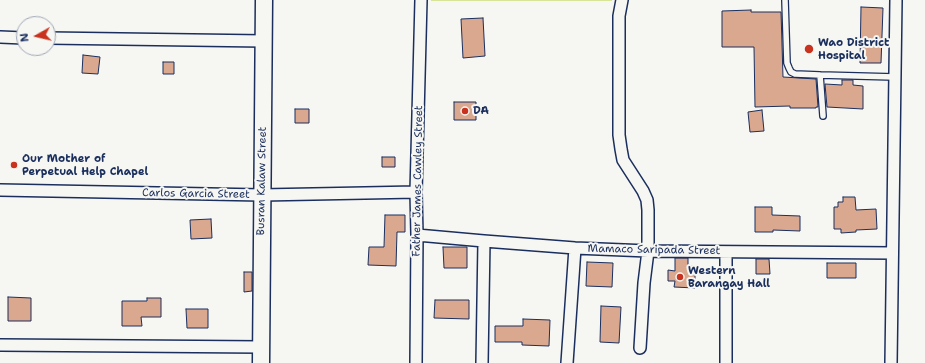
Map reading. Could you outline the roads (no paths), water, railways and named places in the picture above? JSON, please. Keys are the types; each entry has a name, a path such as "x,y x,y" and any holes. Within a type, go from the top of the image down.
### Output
{"street":[{"name":"Busran Kalaw Street","path":"261,355 264,0"},
{"name":"Father James Cawley Street","path":"416,363 416,192 421,0"},
{"path":"622,0 619,16 619,135 623,160 643,191 647,200 648,210 648,251 644,283 640,348"},
{"path":"891,363 896,0"},
{"path":"0,37 16,38"},
{"path":"56,38 264,41"},
{"name":"Carlos Garcia Street","path":"0,190 262,195 416,192"},
{"name":"Mamaco Saripada Street","path":"417,235 575,248 648,251 892,253"},
{"path":"482,363 484,241"},
{"path":"567,363 575,248"},
{"path":"726,252 726,363"},
{"path":"0,345 261,355"}],"lane":[{"path":"785,0 787,63 791,72 795,74 895,77"},
{"path":"820,75 823,116"}],"place":[{"name":"Wao District Hospital","path":"809,49"},
{"name":"DA","path":"465,111"},
{"name":"Our Mother of Perpetual Help Chapel","path":"14,165"},
{"name":"Western Barangay Hall","path":"680,277"}]}
